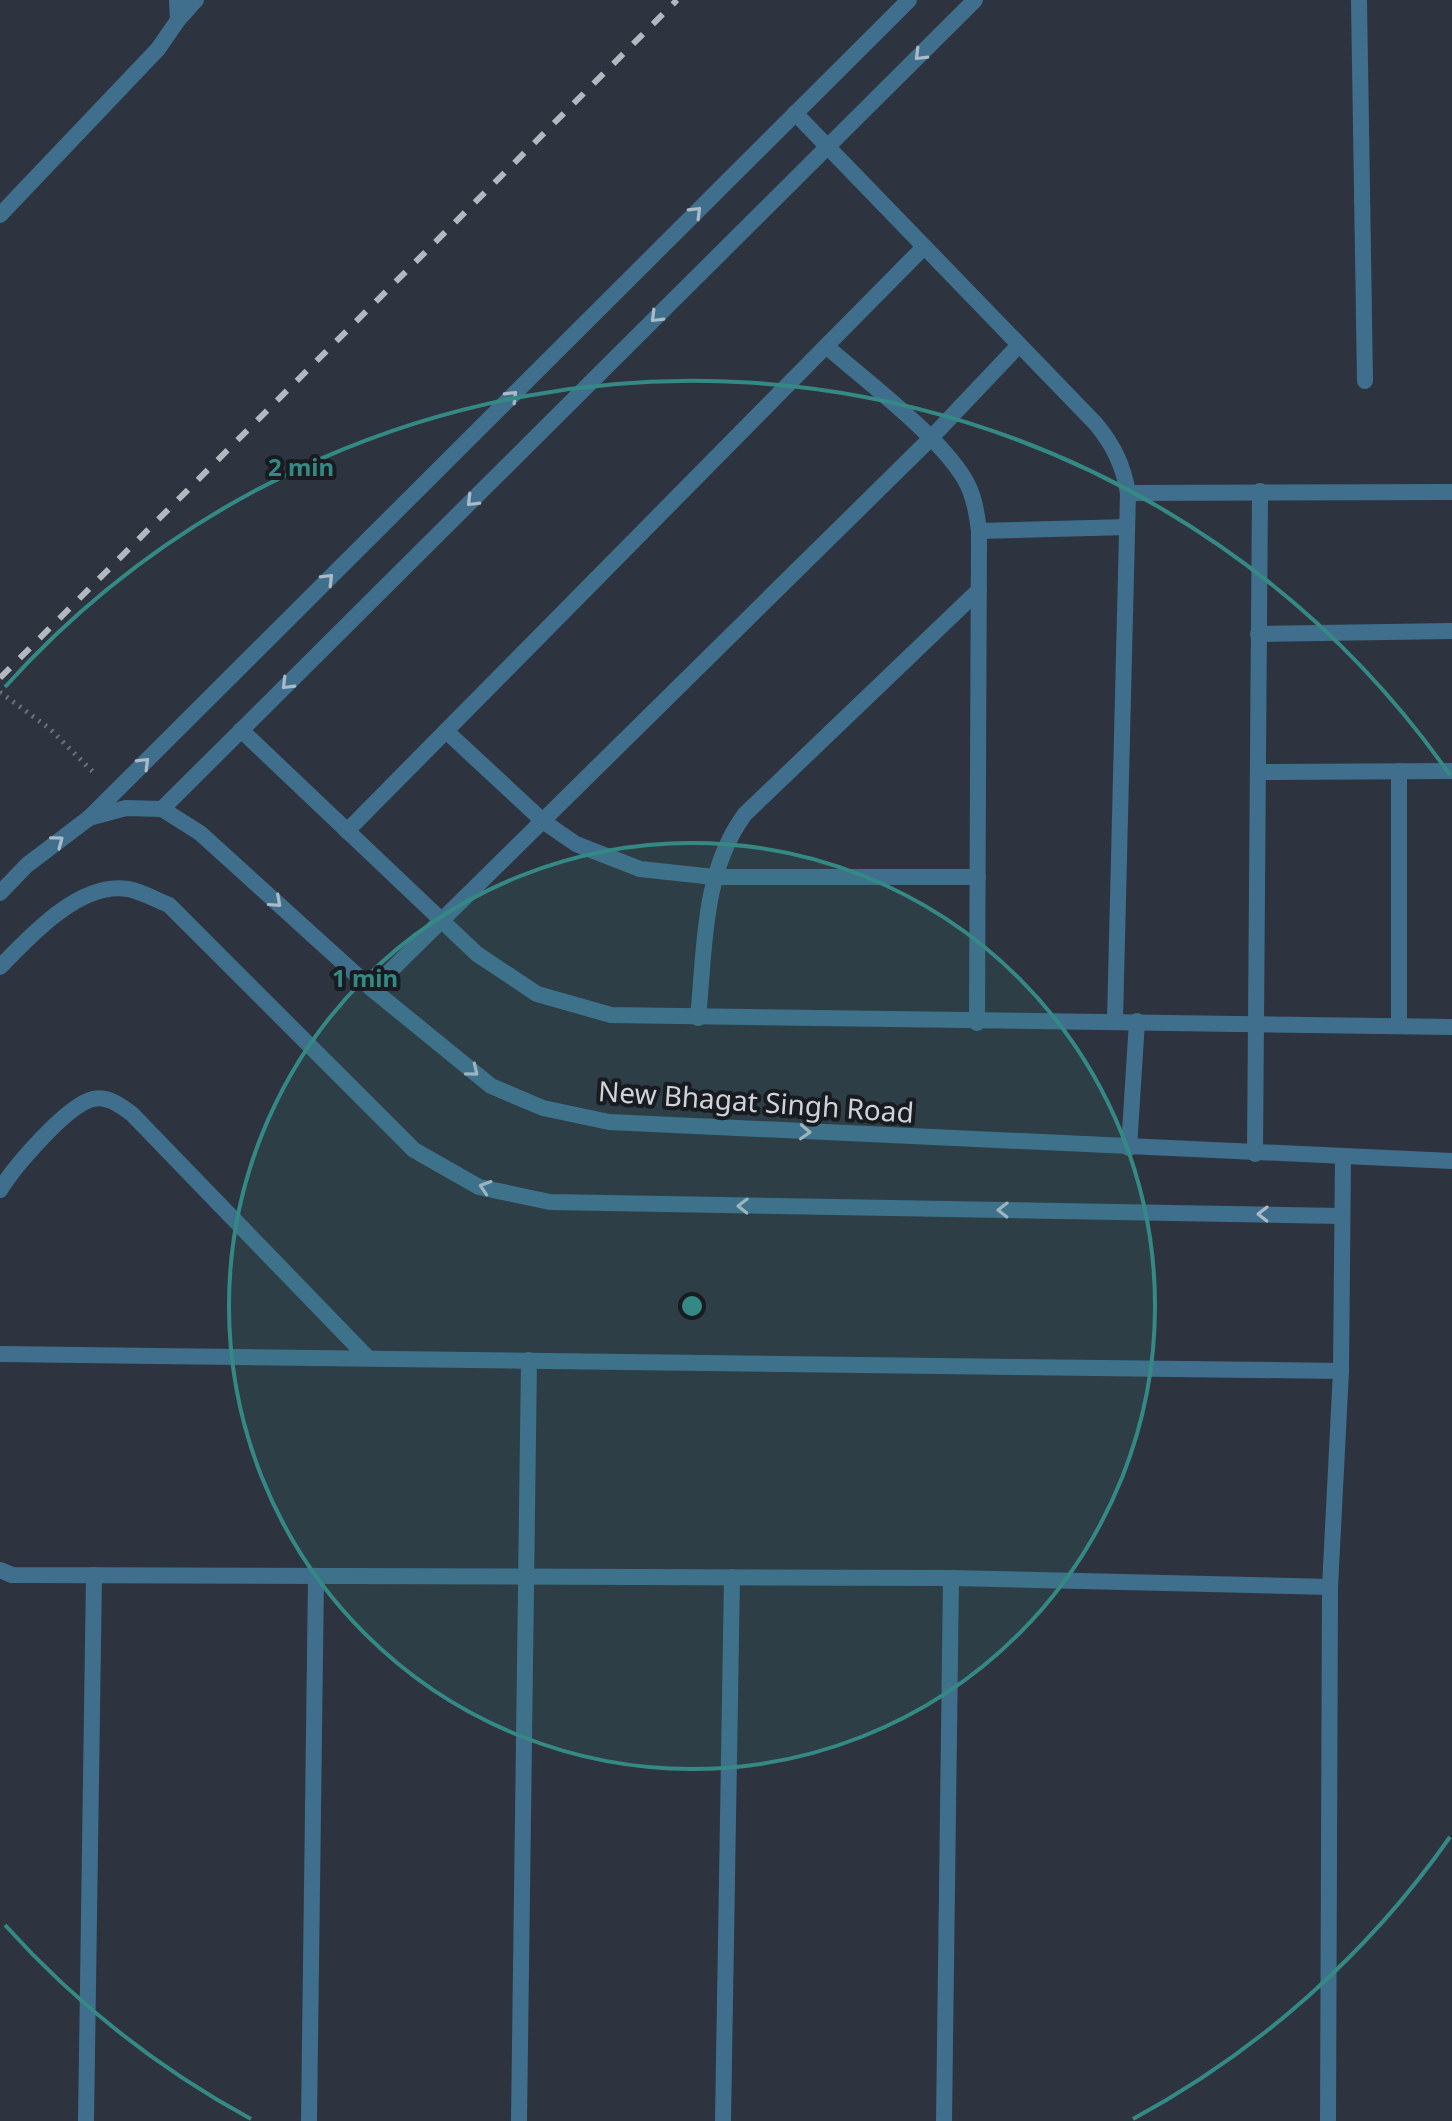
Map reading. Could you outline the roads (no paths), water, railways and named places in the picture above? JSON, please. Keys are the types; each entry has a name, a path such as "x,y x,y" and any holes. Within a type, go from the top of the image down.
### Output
{"street":[{"path":"177,0 178,20"},
{"path":"0,215 158,49 196,0"},
{"path":"0,893 27,865 89,818 909,0"},
{"path":"89,818 126,808 162,809 975,0"},
{"path":"1359,0 1365,381"},
{"path":"795,113 1113,445 1123,468 1128,493 1115,1020"},
{"path":"347,831 924,247"},
{"path":"372,989 930,439 1019,345"},
{"path":"826,346 949,456 966,480 976,506 979,531 977,1023"},
{"path":"1255,1154 1260,491"},
{"path":"1128,493 1452,492"},
{"path":"979,531 1127,527"},
{"path":"698,1018 714,877 729,836 745,814 979,590"},
{"path":"1258,634 1452,631"},
{"path":"241,730 477,954 537,994 611,1015 977,1023 1115,1020 1452,1027"},
{"path":"446,731 544,822 576,844 640,869 714,877 978,877"},
{"path":"1399,771 1399,1026"},
{"path":"1258,772 1452,771"},
{"name":"New Bhagat Singh Road","path":"162,809 200,833 372,989 491,1086 543,1108 609,1122 1452,1161"},
{"path":"0,967 44,922 87,896 127,889 169,905 414,1150 479,1187 550,1202 1341,1216"},
{"path":"1129,1148 1137,1021"},
{"path":"0,1190 75,1106 95,1097 113,1101 132,1114 368,1358"},
{"path":"1328,2121 1330,1587 1341,1371 1343,1158"},
{"path":"0,1354 1341,1371"},
{"path":"519,2121 529,1360"},
{"path":"0,1570 12,1575 951,1578 1330,1587"},
{"path":"86,2121 94,1575"},
{"path":"309,2121 316,1577"},
{"path":"723,2121 732,1577"},
{"path":"944,2121 951,1578"}],"railway":[{"path":"0,678 677,0"}]}
